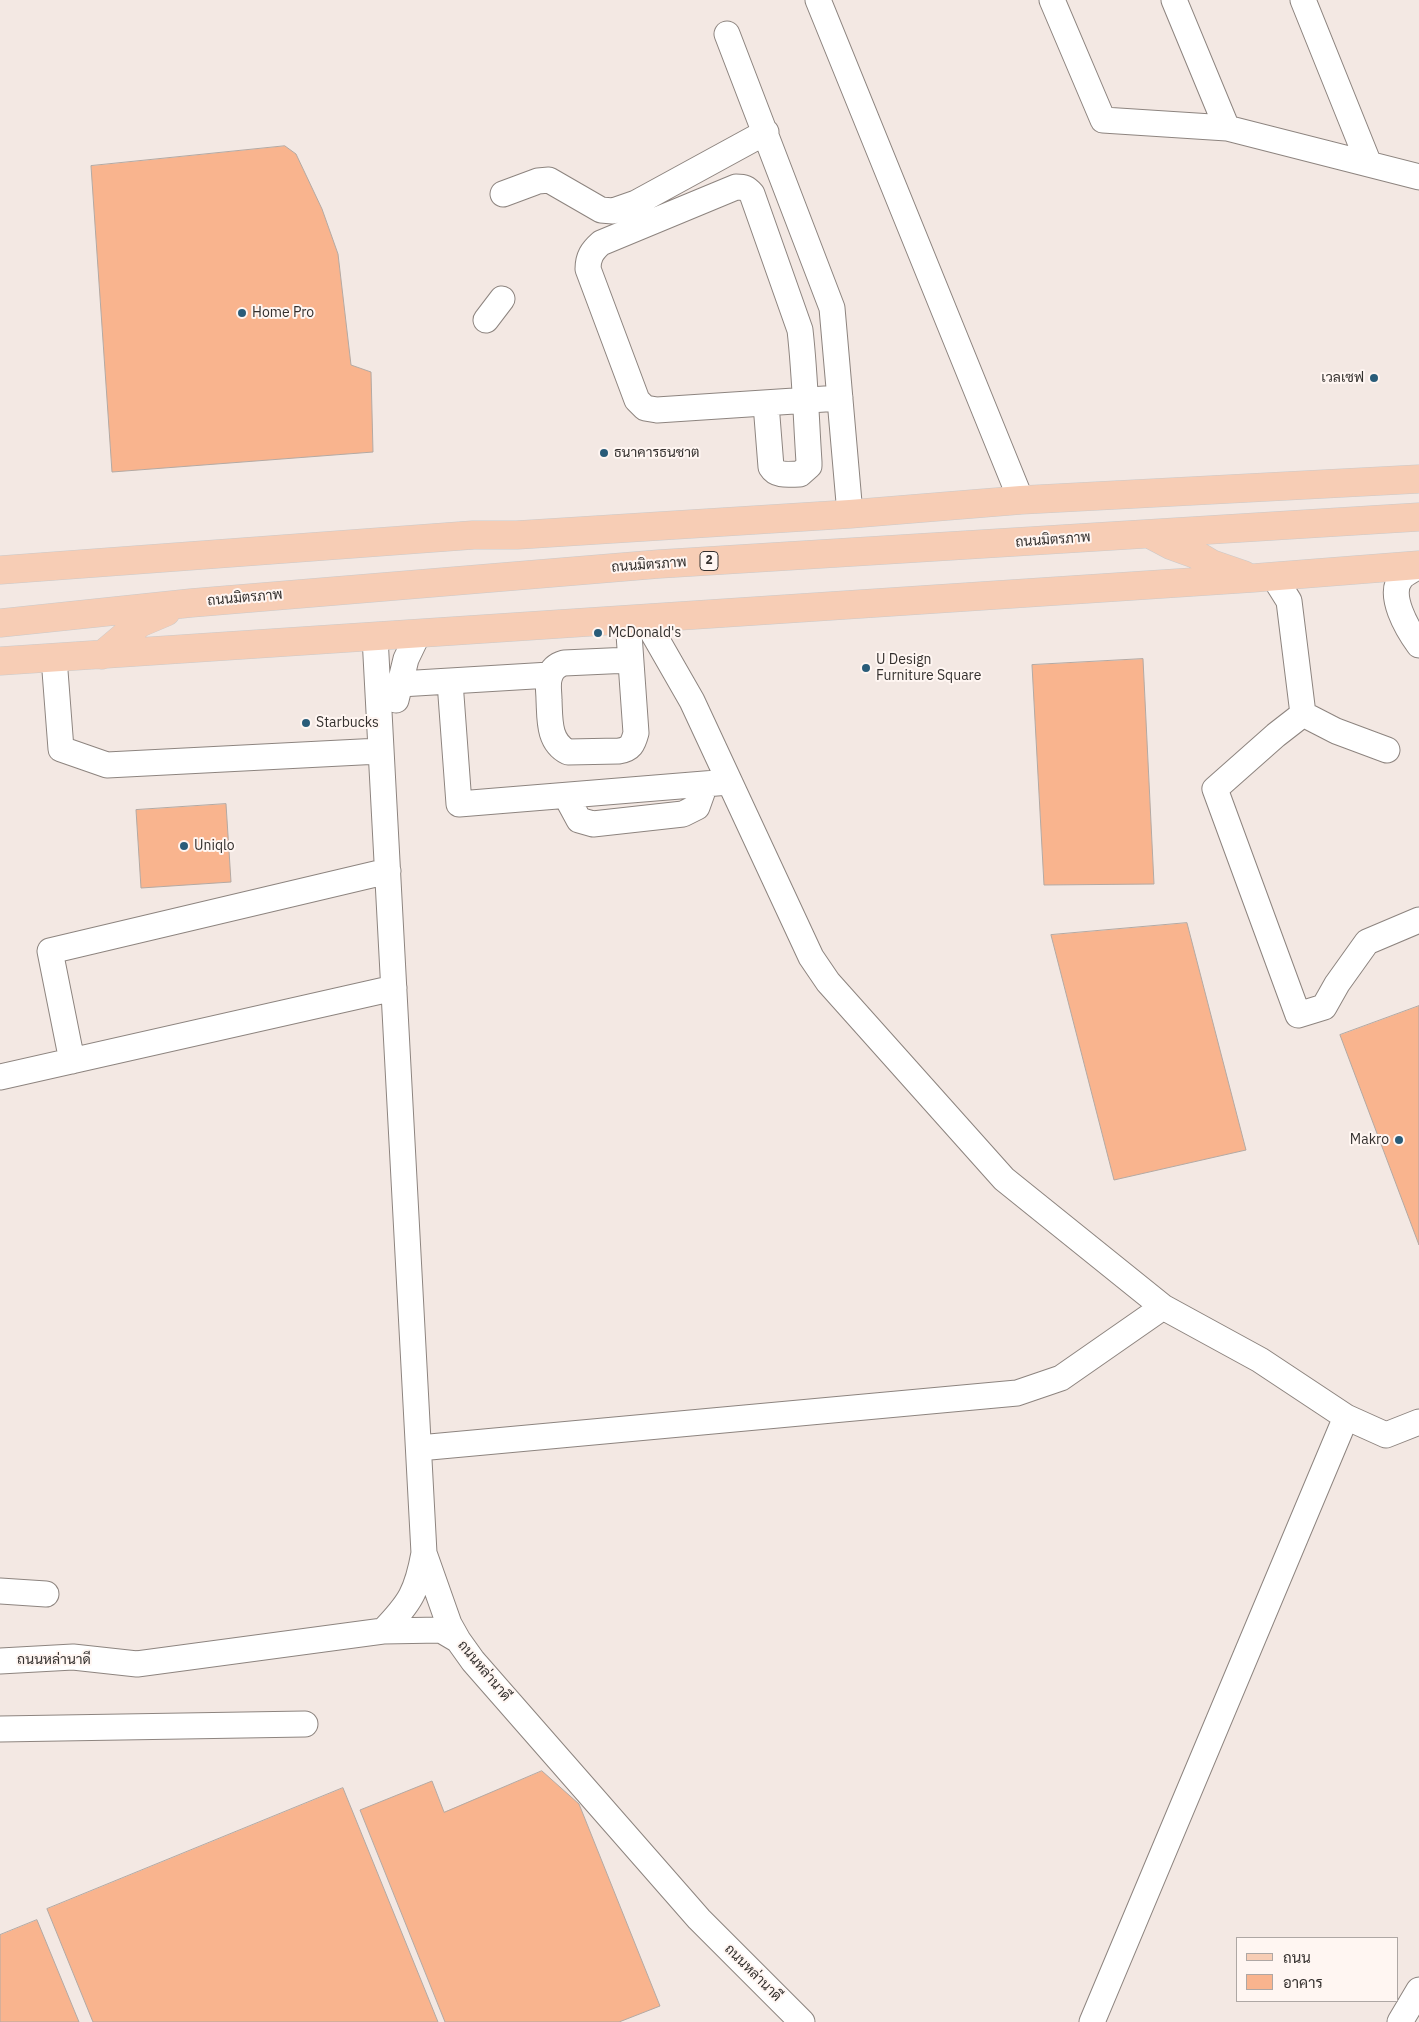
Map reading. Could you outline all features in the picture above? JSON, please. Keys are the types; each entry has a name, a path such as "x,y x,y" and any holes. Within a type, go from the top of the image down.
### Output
{"main road":[{"path":"0,570 473,536 517,535 850,514 1022,500 1419,479"},
{"name":"ถนนมิตรภาพ","path":"0,623 191,603 659,564 1419,517"},
{"path":"1151,534 1212,564 1263,578"},
{"path":"0,661 1263,578 1419,565"},
{"path":"102,655 140,623 191,603"}],"street":[{"path":"818,0 1022,500"},
{"path":"1052,0 1103,120 1227,128 1419,177"},
{"path":"1174,0 1227,128"},
{"path":"1303,0 1369,164"},
{"path":"727,34 832,308 850,514"},
{"path":"503,194 538,181 549,180 601,210 612,210 636,202 766,132"},
{"path":"766,404 771,467 774,472 779,474 800,474 809,466 805,400 802,340 798,321 749,190 744,187 736,187 601,243 595,249 588,261 588,269 637,400 641,405 650,410 657,410 766,404 805,400 840,398"},
{"path":"486,320 502,299"},
{"path":"1419,565 1402,577 1396,594 1403,618 1419,646"},
{"path":"1263,578 1289,601 1303,714"},
{"path":"630,660 564,663 554,668 550,675 550,728 554,739 562,749 568,752 627,750 633,744 636,733 633,675 630,660 636,620"},
{"path":"636,620 692,701 811,958 828,982 1004,1179 1163,1307 1260,1360 1346,1417 1386,1435 1419,1422"},
{"path":"378,700 384,705 393,705 397,699 406,659 418,634"},
{"path":"375,637 424,1553 419,1580 410,1601 383,1631"},
{"path":"54,658 61,749 107,765 380,751"},
{"path":"400,684 550,675"},
{"path":"450,682 459,804 729,782"},
{"path":"1303,714 1276,735 1215,789 1298,1015 1324,1007 1337,984 1367,942 1419,920"},
{"path":"1303,714 1336,731 1387,750"},
{"path":"72,1061 50,950 388,871"},
{"path":"0,1077 394,988"},
{"path":"419,1448 1017,1393 1060,1378 1163,1307"},
{"path":"1092,2022 1346,1417"},
{"path":"424,1553 449,1624 458,1640"},
{"path":"0,1591 46,1594"},
{"name":"ถนนหล่านาดี","path":"0,1661 73,1658 137,1664 383,1631 441,1630 458,1640 473,1661 699,1919 802,2022"},
{"path":"0,1730 305,1724"},
{"path":"1400,2022 1419,1991"}],"building":[{"path":"285,146 296,154 322,209 338,254 351,365 371,372 373,452 112,472 91,166"},
{"path":"1143,659 1154,884 1044,885 1032,665"},
{"name":"Uniqlo","path":"226,804 231,882 141,888 136,810"},
{"path":"1187,923 1246,1150 1114,1180 1051,935"},
{"name":"Makro","path":"1419,1006 1419,1245 1340,1035"},
{"path":"542,1771 579,1804 660,2006 619,2022 445,2022 360,1810 432,1781 444,1812"},
{"path":"343,1788 438,2022 93,2022 47,1909"},
{"path":"37,1920 79,2022 0,2022 0,1935"}],"place":[{"name":"Home Pro","path":"242,313"},
{"name":"เวลเซฟ","path":"1374,378"},
{"name":"ธนาคารธนชาต","path":"604,453"},
{"name":"McDonald's","path":"598,633"},
{"name":"U Design Furniture Square","path":"866,668"},
{"name":"Starbucks","path":"306,723"},
{"name":"Uniqlo","path":"184,846"},
{"name":"Makro","path":"1399,1140"}]}
